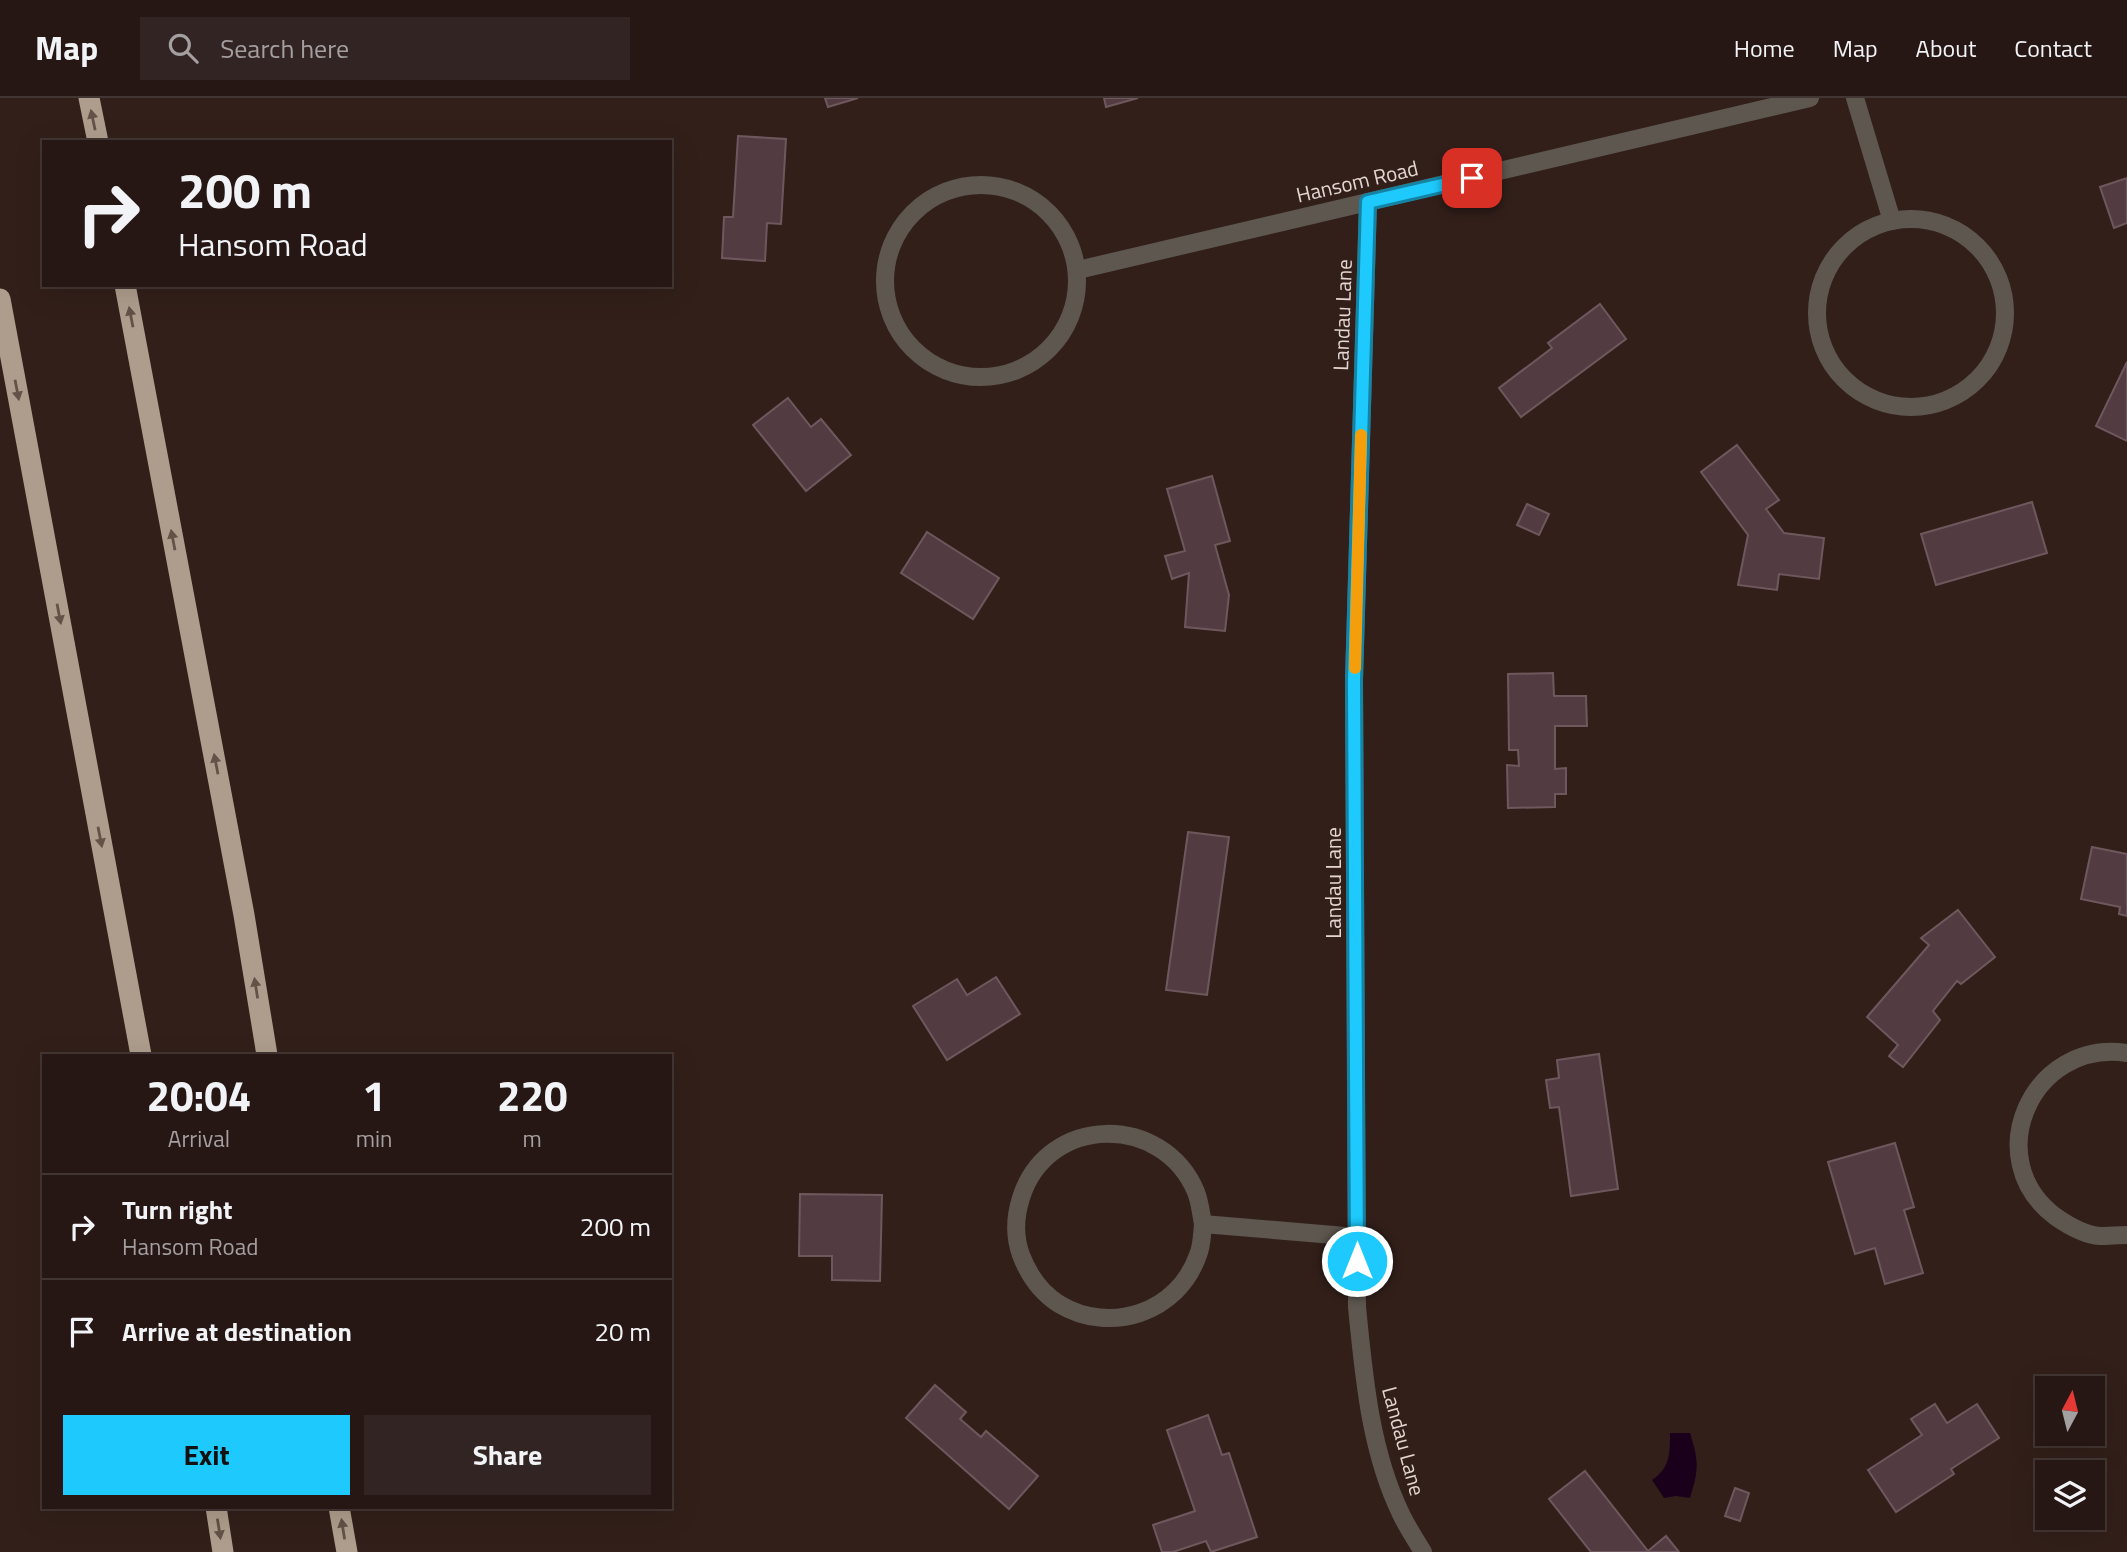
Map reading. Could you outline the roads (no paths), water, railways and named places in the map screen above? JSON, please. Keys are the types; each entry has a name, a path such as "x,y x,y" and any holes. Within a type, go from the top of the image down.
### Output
{"highway":[{"path":"89,98 98,140"},
{"path":"125,287 244,915 267,1054"},
{"path":"0,299 141,1054"},
{"path":"216,1509 223,1552"},
{"path":"339,1509 347,1552"}],"street":[{"name":"Hansom Road","path":"1077,270 1810,98"},
{"path":"1855,98 1892,221"},
{"path":"994,185 1025,194 1050,213 1069,239 1077,270 1076,302 1065,331 1044,355 1016,371 985,378 953,374 925,360 902,337 888,308 884,276 891,246 908,218 932,198 962,186 994,185"},
{"name":"Landau Lane","path":"1368,202 1354,680 1357,1307 1366,1398 1379,1453 1401,1514 1423,1552"},
{"path":"1922,220 1951,227 1981,251 1993,267 2004,294 2005,323 1997,352 1981,376 1958,395 1928,406 1895,406 1864,395 1839,374 1822,346 1816,314 1822,282 1837,254 1862,232 1892,221 1922,220"},
{"path":"2127,1052 2109,1050 2079,1056 2052,1072 2032,1095 2020,1123 2019,1154 2027,1183 2044,1208 2069,1226 2098,1236 2127,1235"},
{"path":"1099,1133 1129,1135 1158,1147 1182,1167 1197,1193 1203,1224 1199,1254 1185,1282 1178,1289 1163,1303 1135,1316 1104,1320 1074,1313 1048,1297 1028,1273 1017,1244 1016,1214 1025,1184 1044,1159 1069,1142 1099,1133"},
{"path":"1203,1224 1357,1237"}]}
